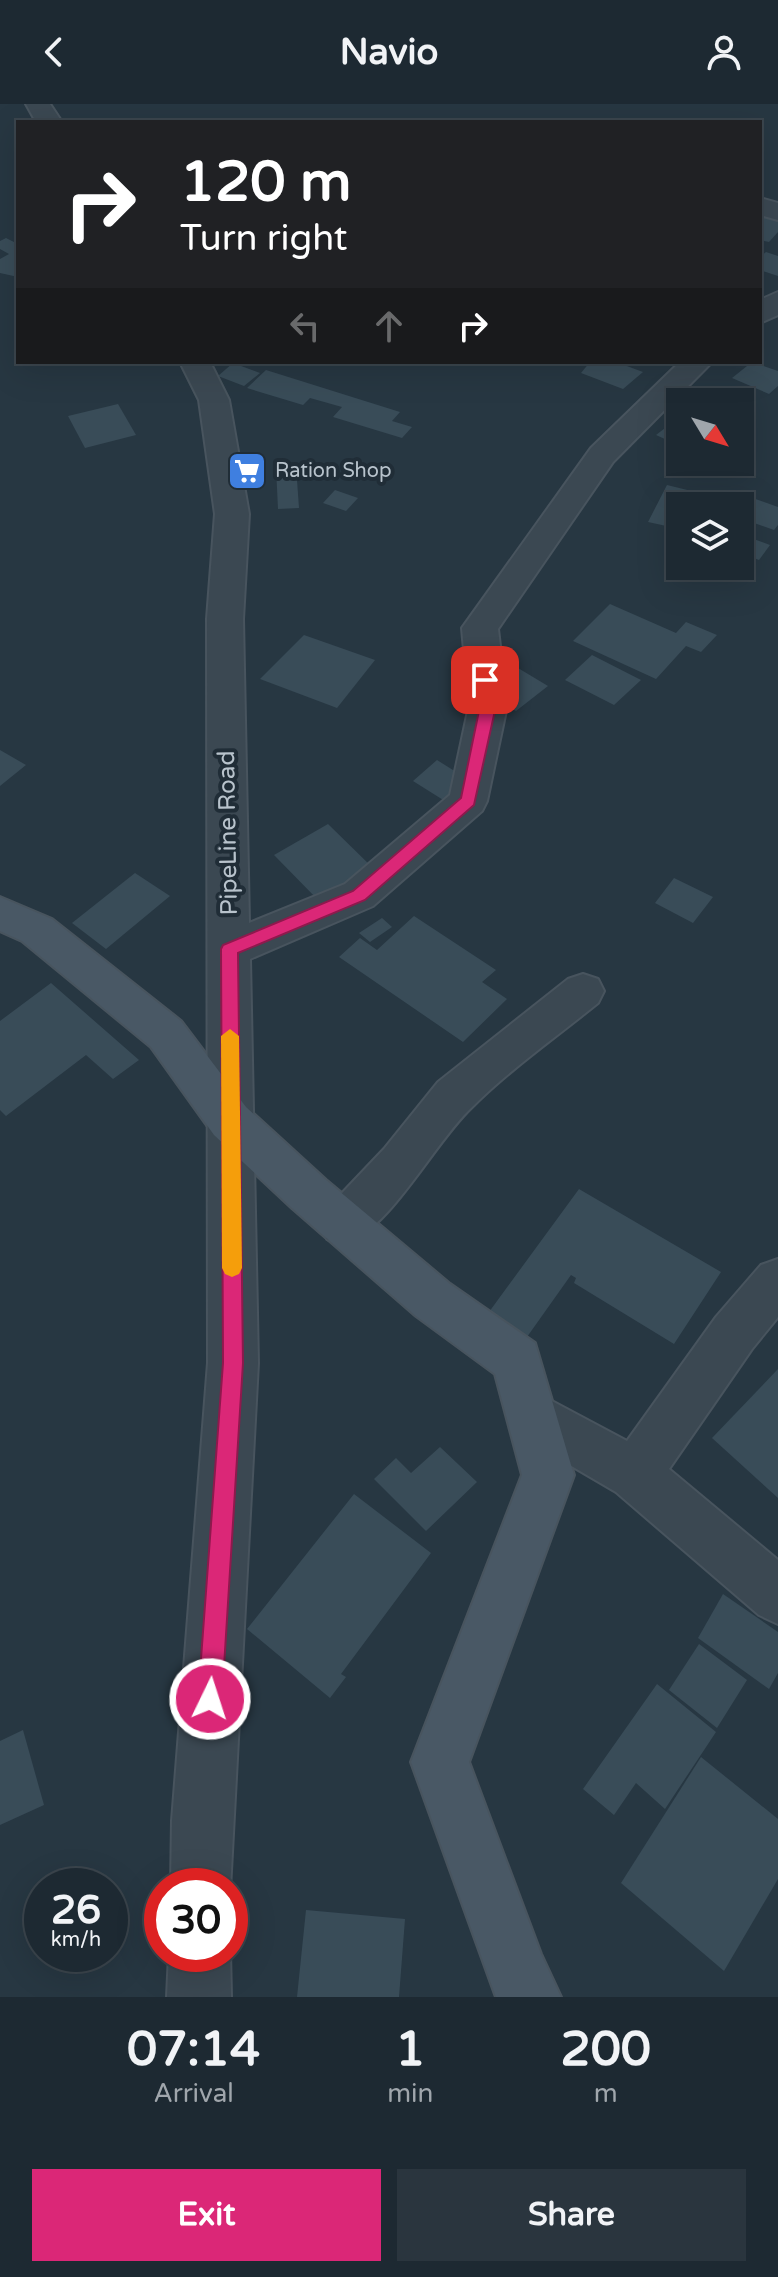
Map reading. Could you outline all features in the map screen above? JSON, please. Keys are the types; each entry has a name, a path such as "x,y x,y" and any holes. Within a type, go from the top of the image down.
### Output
{"main road":[{"path":"0,913 37,930 166,1034 230,1121 433,1300 517,1360 548,1475 440,1762 515,1969 529,1997"}],"street":[{"name":"PipeLine Road","path":"196,364 214,400 232,514 225,619 233,1363 201,1868"},
{"path":"230,949 359,895 468,801 488,706 480,628 602,455 694,364"},
{"path":"344,1224 400,1163 454,1095 583,991"},
{"path":"635,1474 734,1333 778,1281"},
{"path":"533,1416 635,1474 778,1596"},
{"path":"199,1997 200,1972"}],"building":[{"path":"762,215 778,219 778,232 769,242 762,240"},
{"path":"6,238 16,243 16,277 0,273 0,259 9,254 0,249 0,241"},
{"path":"766,252 778,256 778,276 762,271 762,255"},
{"path":"232,364 260,373 244,386 218,376"},
{"path":"588,364 621,364 643,372 623,389 581,373"},
{"path":"750,364 758,364 778,371 778,386 769,394 732,378"},
{"path":"266,370 400,412 392,421 412,427 402,438 333,417 342,407 310,398 303,405 247,388"},
{"path":"118,404 136,435 85,448 68,416"},
{"path":"666,427 666,440 656,435"},
{"path":"296,466 299,508 278,509 276,467"},
{"path":"667,485 695,492 666,492 666,526 648,522"},
{"path":"335,490 358,498 346,511 323,503"},
{"path":"754,498 778,507 778,525 774,530 754,523"},
{"path":"754,539 770,545 759,560 754,558"},
{"path":"610,604 676,633 686,622 717,635 701,652 686,646 656,679 573,641"},
{"path":"304,635 375,660 337,708 260,679"},
{"path":"592,655 641,680 614,705 565,680"},
{"path":"518,668 548,686 516,711 486,693"},
{"path":"0,750 26,765 0,786"},
{"path":"437,760 472,782 448,803 413,781"},
{"path":"328,824 376,871 321,903 274,855"},
{"path":"135,873 170,896 106,949 72,923"},
{"path":"674,878 713,897 693,923 655,903"},
{"path":"414,916 496,970 482,982 507,999 463,1042 339,957 360,938 377,950"},
{"path":"382,918 392,927 370,942 359,933"},
{"path":"51,983 139,1060 113,1079 86,1055 6,1116 0,1110 0,1021"},
{"path":"579,1189 721,1272 674,1344 574,1283 576,1278 571,1275 527,1337 489,1312"},
{"path":"778,1369 778,1498 712,1438"},
{"path":"440,1447 477,1482 426,1531 374,1479 396,1458 411,1473"},
{"path":"354,1494 431,1553 341,1674 346,1677 330,1698 247,1629"},
{"path":"723,1594 778,1632 778,1673 769,1689 698,1638"},
{"path":"699,1644 747,1680 717,1728 669,1690"},
{"path":"657,1684 716,1732 665,1809 636,1783 614,1815 583,1789"},
{"path":"23,1730 44,1805 0,1825 0,1741"},
{"path":"701,1757 778,1819 778,1879 724,1971 621,1883"},
{"path":"306,1910 405,1919 399,1997 297,1997"}],"slow traffic":[{"path":"230,1036 232,1268"}],"place":[{"name":"Ration Shop","path":"247,471"}],"route":[{"path":"210,1699 233,1363 230,949 359,895 468,801 488,706 485,680"}]}
